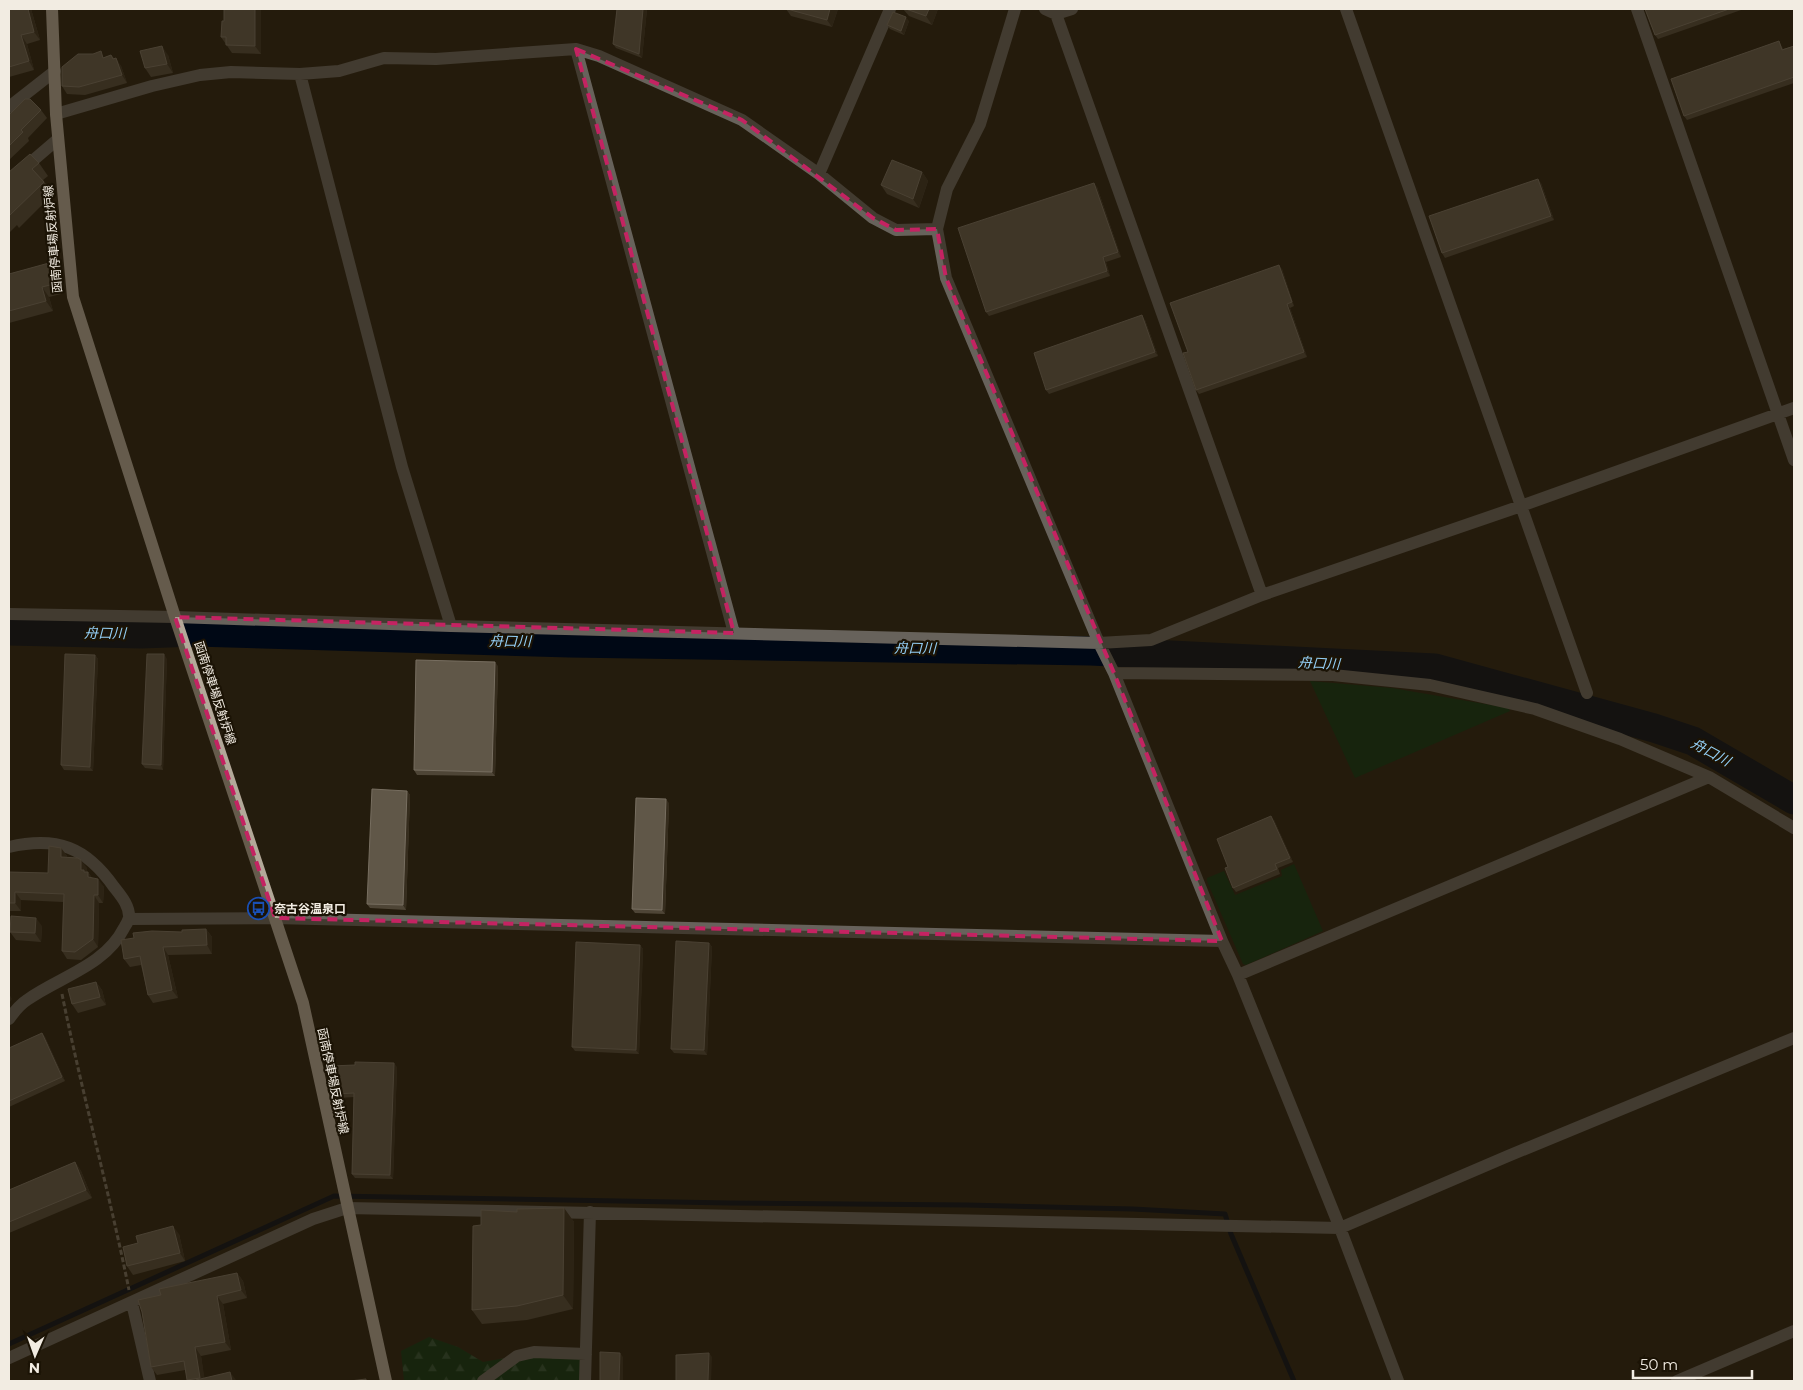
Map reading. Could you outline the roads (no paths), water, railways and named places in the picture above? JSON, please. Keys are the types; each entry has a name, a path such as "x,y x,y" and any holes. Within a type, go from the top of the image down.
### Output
{"main road":[{"name":"函南停車場反射炉線","path":"52,9 56,114 73,297 302,1003 386,1381"}],"street":[{"path":"819,174 890,9"},
{"path":"1015,9 980,124 947,189 937,228 946,278 1099,643 1114,673 1222,941 1238,975 1340,1228 1398,1381"},
{"path":"1072,9 1050,12 1262,595"},
{"path":"1346,9 1587,693"},
{"path":"1637,9 1794,460"},
{"path":"576,49 734,633"},
{"path":"56,114 152,86 200,75 231,72 300,74 339,70 384,58 436,59 576,49 598,56 742,120 819,174 873,218 896,230 937,228"},
{"path":"9,107 55,71"},
{"path":"300,74 402,467 451,626"},
{"path":"9,181 58,139"},
{"path":"9,614 177,621 451,626 1099,643 1151,640 1262,595 1521,506 1794,408"},
{"path":"1114,673 1333,676 1430,686 1535,709 1620,740 1709,777 1794,828"},
{"path":"1238,975 1709,777"},
{"path":"9,847 42,842 77,851 91,859 103,872 128,908 129,919 110,949 94,962 26,1000 9,1019"},
{"path":"129,919 275,918 1222,941"},
{"path":"9,1358 313,1219 346,1206 1340,1228 1517,1152 1794,1038"},
{"path":"585,1381 590,1212"},
{"path":"132,1303 150,1381"},
{"path":"1677,1381 1794,1332"},
{"path":"483,1381 516,1356 534,1352 586,1354"}],"waterway":[{"name":"舟口川","path":"9,631 141,634 196,632 570,643 1091,651 1435,668 1654,728 1693,741 1794,800"},
{"path":"9,1344 334,1196 1133,1209 1225,1214 1231,1234 1294,1381"}],"place":[{"name":"奈古谷温泉口","path":"258,909"}]}
